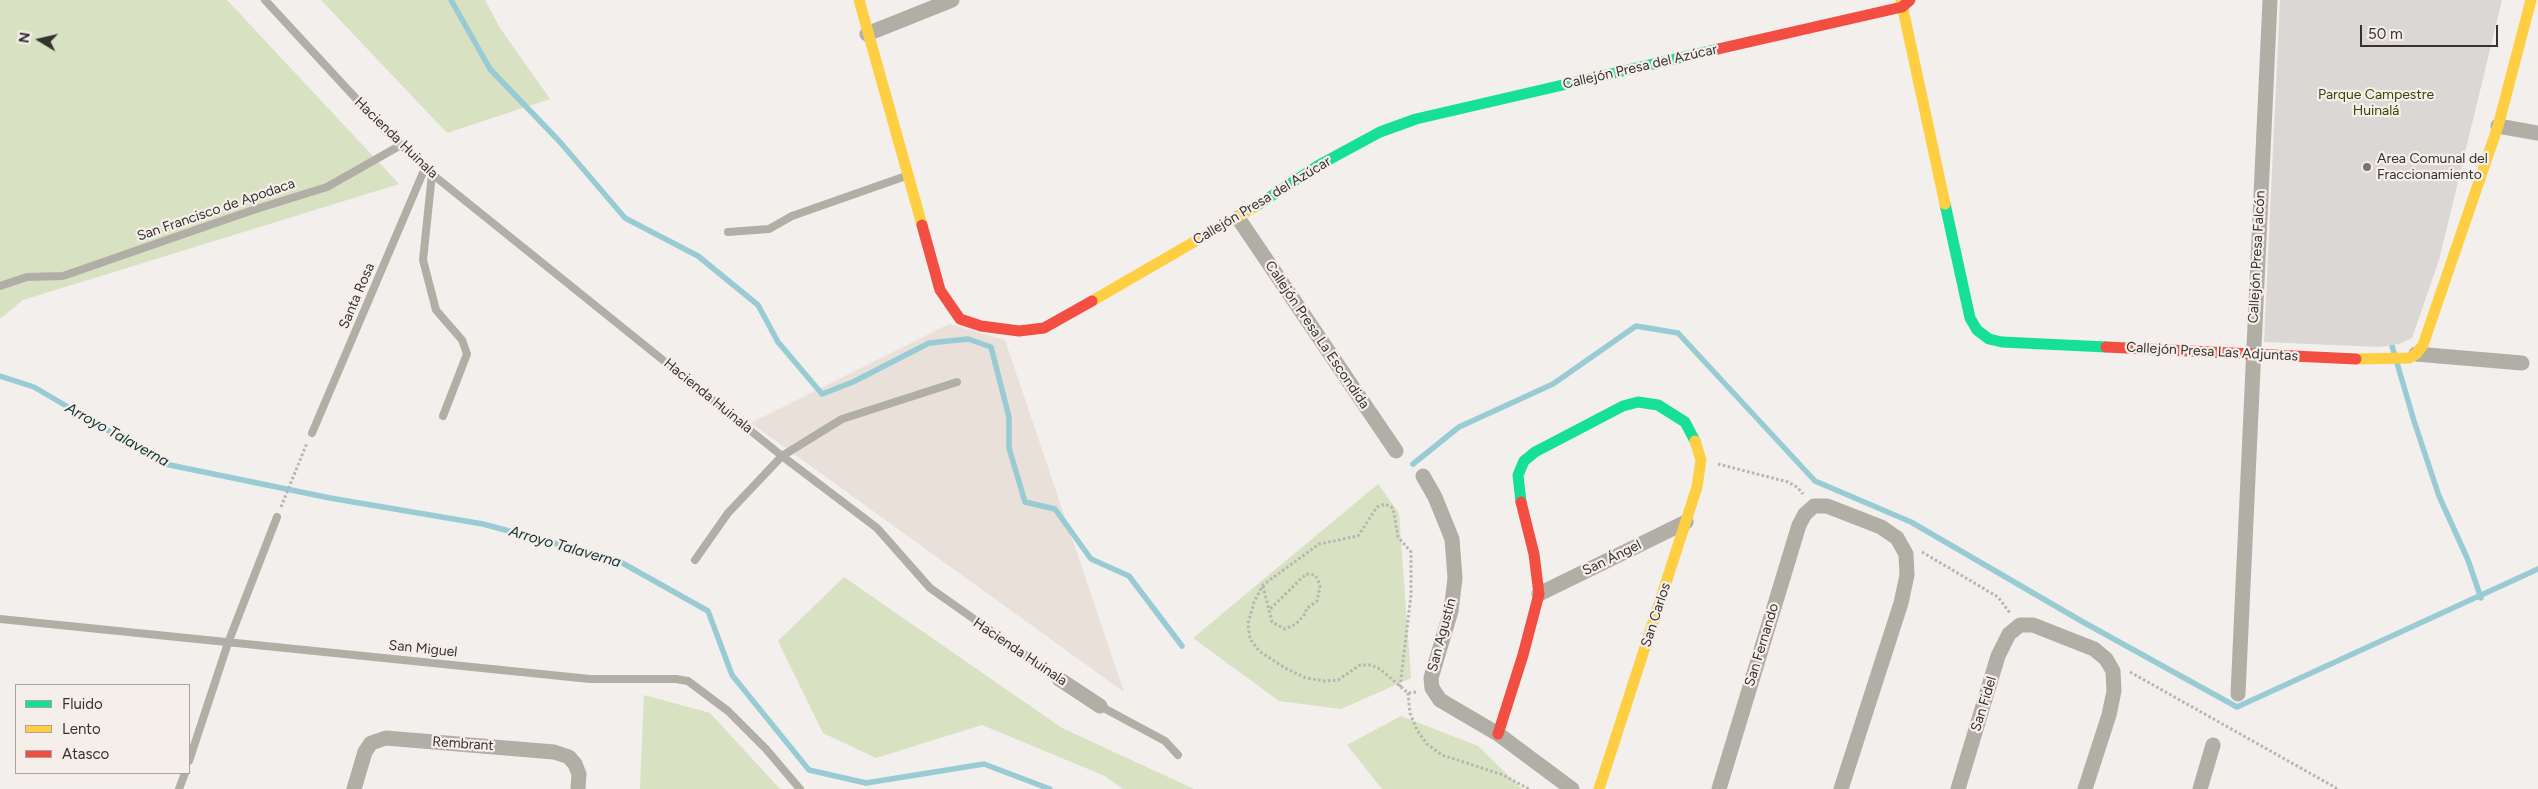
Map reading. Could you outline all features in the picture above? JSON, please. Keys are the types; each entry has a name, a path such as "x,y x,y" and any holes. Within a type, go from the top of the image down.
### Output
{"street":[{"name":"Callejón Presa del Azúcar","path":"859,0 940,290 960,319 1001,330 1044,328 1238,218 1319,165 1380,132 1416,119 1904,2"},
{"path":"867,34 952,0"},
{"name":"Callejón Presa Falcón","path":"2238,694 2270,0"},
{"path":"2416,354 2423,345 2498,126 2531,0"},
{"name":"Callejón Presa Las Adjuntas","path":"1904,2 1970,318 1978,330 1989,339 2002,342 2386,360 2410,358 2416,354"},
{"path":"2498,126 2538,134"},
{"name":"Callejón Presa La Escondida","path":"1238,218 1396,451"},
{"path":"2416,354 2522,363"},
{"name":"San Carlos","path":"1539,594 1534,554 1518,490 1518,475 1524,461 1535,452 1623,406 1638,402 1658,406 1685,422 1695,440 1701,460 1697,487 1599,789"},
{"name":"San Agustín","path":"1423,476 1435,497 1452,539 1455,578 1451,611 1431,678 1432,688 1440,700 1498,734 1572,789"},
{"path":"1814,506 1827,506 1881,527 1897,538 1906,554 1907,575 1903,593 1841,789"},
{"name":"San Fernando","path":"1719,789 1794,540 1805,514 1814,506"},
{"name":"San Ángel","path":"1539,594 1686,522"},
{"path":"1498,734 1524,654 1539,594"},
{"path":"2020,625 2033,625 2094,649 2110,665 2114,691 2109,715 2085,789"},
{"name":"San Fidel","path":"1958,789 1998,656 2009,634 2020,625"},
{"name":"Hacienda Huinala","path":"1059,679 1100,706"},
{"name":"Rembrant","path":"354,789 365,752 371,743 386,738 554,752 569,757 575,764 579,774 578,789"},
{"path":"2200,789 2213,745"}],"lane":[{"name":"Hacienda Huinala","path":"265,0 401,145"},
{"path":"401,145 425,168"},
{"name":"San Francisco de Apodaca","path":"0,286 27,277 63,276 253,210 327,187 401,145"},
{"name":"Hacienda Huinala","path":"425,168 782,456 877,528 930,588 1059,679"},
{"name":"Santa Rosa","path":"312,433 425,168"},
{"path":"432,174 423,260 436,310 462,340 467,354 443,416"},
{"path":"728,232 769,229 792,216 908,176"},
{"path":"696,560 728,513 782,456 842,419 957,382"},
{"path":"190,758 228,643 277,517"},
{"name":"San Miguel","path":"0,619 590,679 641,677 688,681 728,711 766,749 800,789"},
{"name":"Hacienda Huinala","path":"1100,706 1165,741 1178,755"},
{"path":"180,789 185,774"}],"path":[{"path":"281,506 312,433"},
{"path":"1701,460 1788,482 1797,487 1814,506"},
{"path":"1400,687 1411,596 1411,552 1398,538 1393,508 1390,505 1380,504 1358,536 1319,544 1263,585 1254,602 1248,624 1250,639 1259,651 1284,668 1306,678 1325,681 1338,680 1360,665 1371,665 1380,669 1400,687 1408,694 1410,713 1417,730 1427,744 1442,755 1503,775 1530,789"},
{"path":"1897,538 1998,597 2020,625"},
{"path":"1263,585 1269,616 1272,622 1285,628 1296,624 1306,613 1306,609 1317,601 1320,587 1315,575 1306,574 1269,610"},
{"path":"2110,665 2220,720 2338,789"},
{"path":"1408,694 1432,688"}],"shaded area":[{"path":"949,324 1005,340 1124,692 751,423"}],"green space":[{"path":"0,0 227,0 399,184 23,300 0,319"},
{"path":"321,0 485,0 500,28 550,99 447,133"},
{"path":"1378,484 1399,513 1411,678 1341,709 1279,701 1193,638"},
{"path":"844,577 1062,728 1194,789 1123,789 1105,776 982,725 876,758 823,733 778,641"},
{"path":"644,695 710,713 780,789 640,789"},
{"path":"1401,716 1478,746 1522,789 1382,789 1347,745"}],"building":[{"name":"Parque Campestre Huinalá","path":"2280,0 2502,0 2439,260 2412,338 2399,344 2379,347 2264,342"}],"waterway":[{"path":"451,0 490,69 560,142 625,218 698,256 758,305 778,342 822,394 853,382 929,343 968,339 991,347 1009,417 1009,448 1025,502 1055,509 1091,559 1129,576 1182,646"},
{"path":"1413,464 1459,427 1553,384 1636,326 1678,333 1815,481 1911,522 2083,622 2237,707 2538,569"},
{"path":"2390,339 2414,421 2439,496 2468,560 2481,598"},
{"name":"Arroyo Talaverna","path":"0,376 34,387 165,464 330,498 483,524 617,560 708,611 732,675 809,770 866,783 984,764 1050,789"}],"traffic: fast":[{"path":"1256,206 1319,165 1380,132 1416,119 1718,49"},
{"path":"1945,204 1970,318 1977,330 1989,339 2002,342 2106,347"},
{"path":"1521,502 1518,475 1524,461 1535,452 1623,406 1638,402 1658,405 1685,422 1695,441"}],"traffic: slow":[{"path":"859,0 922,225"},
{"path":"1901,0 1945,204"},
{"path":"2356,359 2409,358 2416,354 2423,345 2498,126 2531,0"},
{"path":"1092,301 1256,206"},
{"path":"1599,789 1697,487 1701,460 1695,441"}],"traffic: jam":[{"path":"1718,49 1902,7 1910,0"},
{"path":"922,225 940,290 960,319 981,326 1019,331 1044,328 1092,301"},
{"path":"2106,347 2356,359"},
{"path":"1498,734 1523,655 1539,594 1534,554 1521,502"}],"place":[{"name":"Area Comunal del Fraccionamiento","path":"2367,167"}]}
